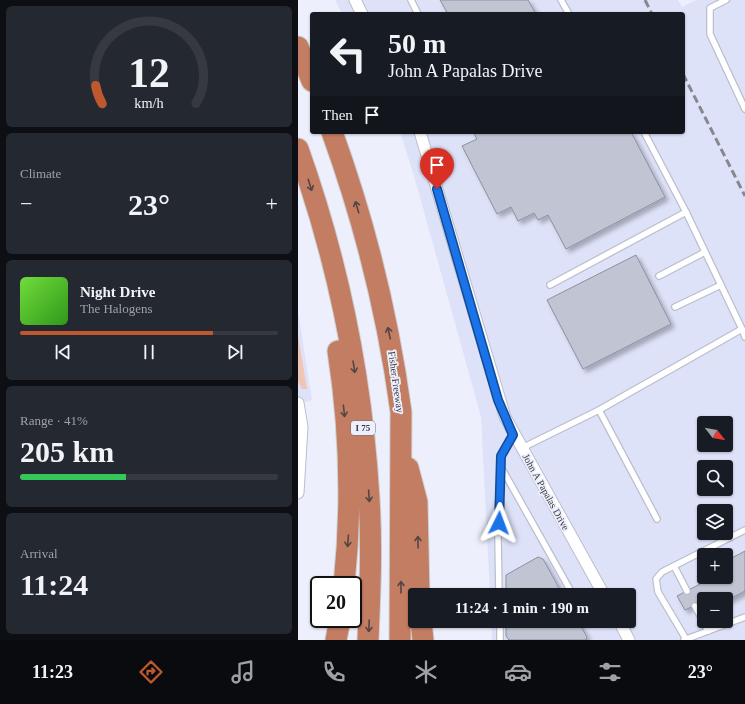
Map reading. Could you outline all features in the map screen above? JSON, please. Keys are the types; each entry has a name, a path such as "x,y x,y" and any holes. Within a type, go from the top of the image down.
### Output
{"highway":[{"path":"298,47 310,76"},
{"name":"Fisher Freeway","path":"333,134 356,204 380,289 401,412 400,640"},
{"name":"I 75","path":"298,149 322,220 338,283 353,358 363,428 369,498 370,536 368,640"},
{"path":"322,220 321,260 339,362 348,464 348,540 345,576"},
{"path":"401,441 417,502 419,588"},
{"path":"336,640 338,628"},
{"path":"421,628 422,640"}],"street":[{"path":"355,0 361,12"},
{"name":"John A Papalas Drive","path":"421,134 498,400 513,435 522,448 600,588"},
{"path":"298,403 302,427 298,493"},
{"path":"623,628 629,640"}],"lane":[{"path":"411,0 417,12"},
{"path":"561,0 567,12"},
{"path":"726,0 710,8 710,34 745,109"},
{"path":"645,134 686,212 745,337"},
{"path":"550,284 686,212"},
{"path":"659,276 705,252"},
{"path":"675,307 720,285"},
{"path":"522,448 599,410 742,329"},
{"path":"599,410 657,518"},
{"path":"499,588 498,537 501,456 513,435"},
{"path":"501,467 569,588"},
{"path":"745,530 662,572 656,579 658,592 685,640 745,617"},
{"path":"674,566 686,591"},
{"path":"695,606 708,631"},
{"path":"500,628 500,640"}],"shaded area":[{"path":"335,0 678,0 682,7 696,0 745,0 745,640 492,640 491,628 636,628 636,588 490,588 481,417 414,176 401,134 685,134 685,12 341,12"},
{"path":"298,311 312,400 298,404"},
{"path":"298,335 307,389 302,389 298,381"}],"building":[{"path":"440,0 528,0 535,12 447,12"},
{"path":"474,134 632,134 665,197 566,249 548,215 538,220 534,213 518,221 511,207 497,214 462,146 477,139"},
{"path":"636,255 671,324 583,369 547,300"},
{"path":"745,551 745,591 733,597 733,592 697,592 697,604 685,610 677,596 700,584 733,584 733,557"},
{"path":"538,557 543,559 559,588 506,588 506,575"},
{"path":"506,628 582,628 587,637 586,640 509,640 506,636"}],"railway":[{"path":"645,0 651,12"},
{"path":"685,78 745,196"}],"route":[{"path":"437,189 498,400 513,435 501,456 499,523"}]}
